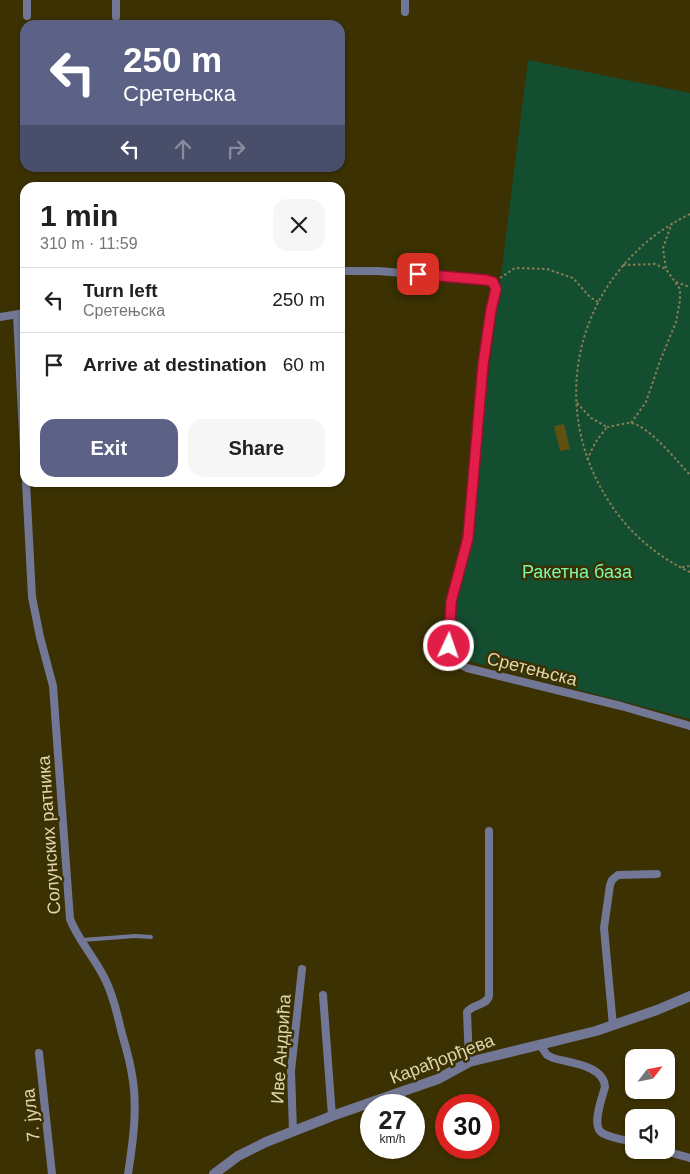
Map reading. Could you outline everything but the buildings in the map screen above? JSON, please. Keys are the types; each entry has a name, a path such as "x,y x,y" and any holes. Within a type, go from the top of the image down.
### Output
{"street":[{"path":"27,0 27,16"},
{"path":"116,0 116,17"},
{"path":"405,0 405,12"},
{"path":"345,271 378,271 478,279 493,282"},
{"name":"Сретењска","path":"493,282 496,289 483,365 468,538 451,602 449,646 452,656 456,662 467,668 621,706 690,726"},
{"path":"0,317 20,314"},
{"name":"Солунских ратника","path":"26,487 32,597 40,637 54,686 70,919 73,928 96,961 112,994 133,1076 133,1143 128,1174"},
{"path":"469,1062 467,1012 472,1007 488,1000 489,992 489,831"},
{"path":"613,1026 604,928 610,885 612,880 618,876 657,874"},
{"name":"Иве Андрића","path":"293,1131 291,1071 302,969"},
{"path":"322,995 332,1116"},
{"name":"Карађорђева","path":"214,1174 250,1149 332,1116 438,1079 469,1062 613,1026 690,996"},
{"path":"540,1045 547,1055 553,1058 591,1069 600,1075 604,1082 604,1087 597,1120 598,1127 603,1134 625,1140"},
{"name":"7. јула","path":"39,1053 52,1174"},
{"path":"675,1154 690,1158"}],"lane":[{"path":"82,940 147,935 151,937"}],"path":[{"path":"690,214 672,223 645,242 622,265 598,302 584,333 577,367 576,401 579,431 587,460 599,486 615,511 655,551 690,572"},
{"path":"666,269 664,248 672,223"},
{"path":"622,265 655,264 666,269 680,289 676,322 646,402 631,423"},
{"path":"493,282 515,268 547,269 573,278 590,297 598,302"},
{"path":"676,282 690,287"},
{"path":"576,401 591,418 607,427 631,423 643,428 690,475"},
{"path":"587,460 595,443 607,427"},
{"path":"679,567 690,566"}],"green space":[{"name":"Ракетна база","path":"528,60 690,93 690,719 438,653 468,538"}],"route":[{"path":"418,274 486,280 496,285 483,365 468,538 451,602 449,646"}]}
